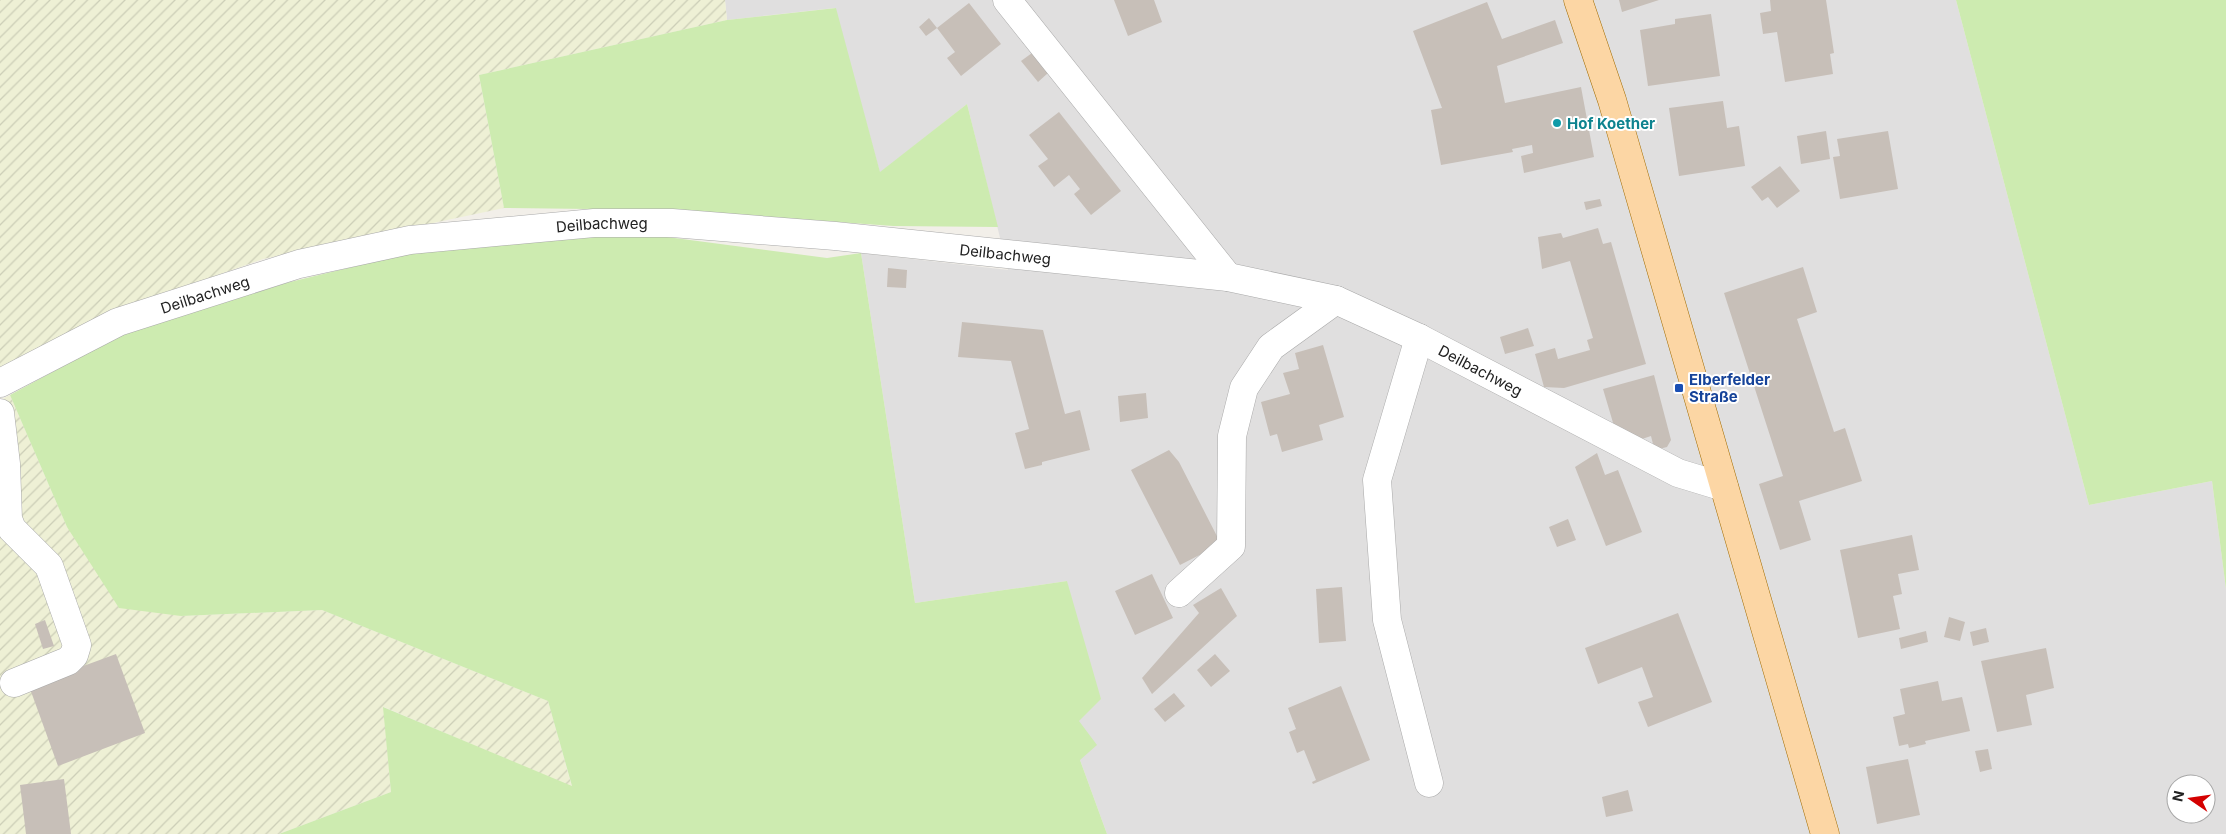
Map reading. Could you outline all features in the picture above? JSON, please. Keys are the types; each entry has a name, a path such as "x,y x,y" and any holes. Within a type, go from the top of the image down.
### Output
{"main road":[{"path":"1578,0 1612,100 1825,834"}],"street":[{"path":"1007,0 1228,277"},
{"name":"Deilbachweg","path":"0,383 118,322 299,264 410,240 594,223 672,223 836,236 1228,277 1336,300 1419,338 1678,473 1724,487"},
{"path":"1179,593 1231,546 1232,436 1244,388 1271,347 1336,300"},
{"path":"1419,338 1377,480 1387,620 1429,783"},
{"path":"0,414 6,464 8,519 12,529 48,566 77,645 74,655 68,661 14,683"}],"shaded area":[{"path":"725,0 1956,0 2089,505 2212,481 2226,589 2226,834 1107,834 1080,760 1067,581 915,603 861,253 1008,270 967,104 880,173 835,8 727,20"}],"green space":[{"path":"0,0 725,0 727,20 479,75 504,208 263,259 122,309 0,372"},
{"path":"1956,0 2226,0 2226,589 2212,481 2089,505"},
{"path":"836,8 880,172 967,104 998,227 893,226 673,210 504,208 479,75 727,20"},
{"path":"591,235 667,237 827,258 861,253 915,603 1067,581 1101,699 1079,721 1097,745 1080,760 1107,834 279,834 391,792 383,707 572,786 548,701 322,610 181,616 119,608 67,527 10,395 119,336 286,283 406,254 523,239"},
{"path":"10,395 67,527 181,616 322,610 548,701 572,787 384,707 391,792 279,834 0,834 0,400"}],"building":[{"path":"1114,0 1154,0 1162,22 1128,36"},
{"path":"1619,0 1659,0 1622,12"},
{"path":"1770,0 1826,0 1834,53 1830,54 1833,74 1785,82 1777,32 1763,34 1760,13 1771,11"},
{"path":"1487,2 1502,39 1555,20 1563,43 1497,66 1505,103 1581,87 1594,157 1524,173 1521,156 1533,153 1532,145 1512,149 1513,152 1441,165 1431,110 1442,108 1413,31"},
{"path":"969,3 1001,44 961,76 947,58 955,52 937,28"},
{"path":"1711,14 1720,76 1648,86 1640,30 1675,24 1675,19"},
{"path":"929,18 937,28 926,36 919,27"},
{"path":"1032,53 1048,73 1038,82 1021,61"},
{"path":"1723,101 1727,128 1739,126 1745,166 1679,176 1669,108"},
{"path":"1059,112 1121,191 1091,215 1074,194 1080,189 1069,175 1054,187 1038,166 1048,159 1029,135"},
{"path":"1826,131 1830,159 1801,164 1797,136"},
{"path":"1888,131 1898,189 1840,199 1833,157 1840,156 1837,139"},
{"path":"1780,166 1800,191 1777,208 1768,197 1762,201 1751,187"},
{"path":"1600,199 1602,206 1586,210 1584,202"},
{"path":"1598,228 1603,244 1611,242 1646,364 1564,388 1544,387 1535,354 1555,348 1558,359 1590,350 1587,340 1593,338 1570,261 1542,269 1538,237 1561,233 1563,238"},
{"path":"1803,267 1817,312 1797,319 1834,432 1845,428 1862,481 1799,501 1811,540 1780,550 1759,484 1783,476 1724,293"},
{"path":"888,268 907,270 906,288 887,287"},
{"path":"962,322 1043,330 1065,414 1080,410 1090,450 1042,462 1042,465 1025,469 1015,433 1029,429 1011,361 958,357"},
{"path":"1528,328 1534,346 1505,354 1500,337"},
{"path":"1323,345 1344,417 1319,425 1323,440 1282,452 1277,434 1270,436 1261,402 1290,394 1283,373 1299,369 1295,353"},
{"path":"1654,375 1671,440 1667,447 1659,449 1653,444 1651,436 1639,440 1614,426 1603,389"},
{"path":"1146,393 1148,418 1120,422 1118,396"},
{"path":"1169,450 1179,462 1221,544 1180,565 1131,470"},
{"path":"1597,453 1605,475 1618,470 1642,532 1606,546 1575,467"},
{"path":"1568,519 1576,540 1557,547 1549,527"},
{"path":"1912,535 1919,570 1898,574 1902,594 1893,596 1900,629 1858,638 1840,550"},
{"path":"1152,574 1173,618 1135,635 1115,591"},
{"path":"1342,587 1346,641 1319,643 1316,589"},
{"path":"1221,588 1237,616 1152,694 1142,678 1199,613 1193,605"},
{"path":"1678,613 1712,702 1648,727 1638,702 1653,697 1642,667 1598,684 1585,648"},
{"path":"1949,617 1965,622 1960,641 1944,637"},
{"path":"45,620 54,646 43,649 35,624"},
{"path":"1986,628 1989,642 1973,646 1970,632"},
{"path":"1926,631 1928,642 1901,649 1899,638"},
{"path":"2046,648 2054,688 2026,695 2032,725 1997,732 1981,661"},
{"path":"116,654 145,733 58,766 29,686"},
{"path":"1215,654 1230,671 1211,687 1197,670"},
{"path":"1938,681 1942,701 1962,697 1970,731 1925,741 1926,744 1909,748 1908,744 1899,746 1893,717 1905,714 1900,689"},
{"path":"1341,686 1370,760 1313,784 1312,782 1316,780 1304,750 1297,753 1289,732 1296,729 1288,708"},
{"path":"1174,693 1185,706 1165,722 1154,709"},
{"path":"1988,749 1992,769 1980,772 1975,751"},
{"path":"1908,759 1920,815 1877,824 1866,767"},
{"path":"64,779 71,834 26,834 20,785"},
{"path":"1628,790 1633,811 1606,817 1602,797"}],"place":[{"name":"Hof Koether","path":"1557,123"},
{"name":"Elberfelder Straße","path":"1679,388"}]}
